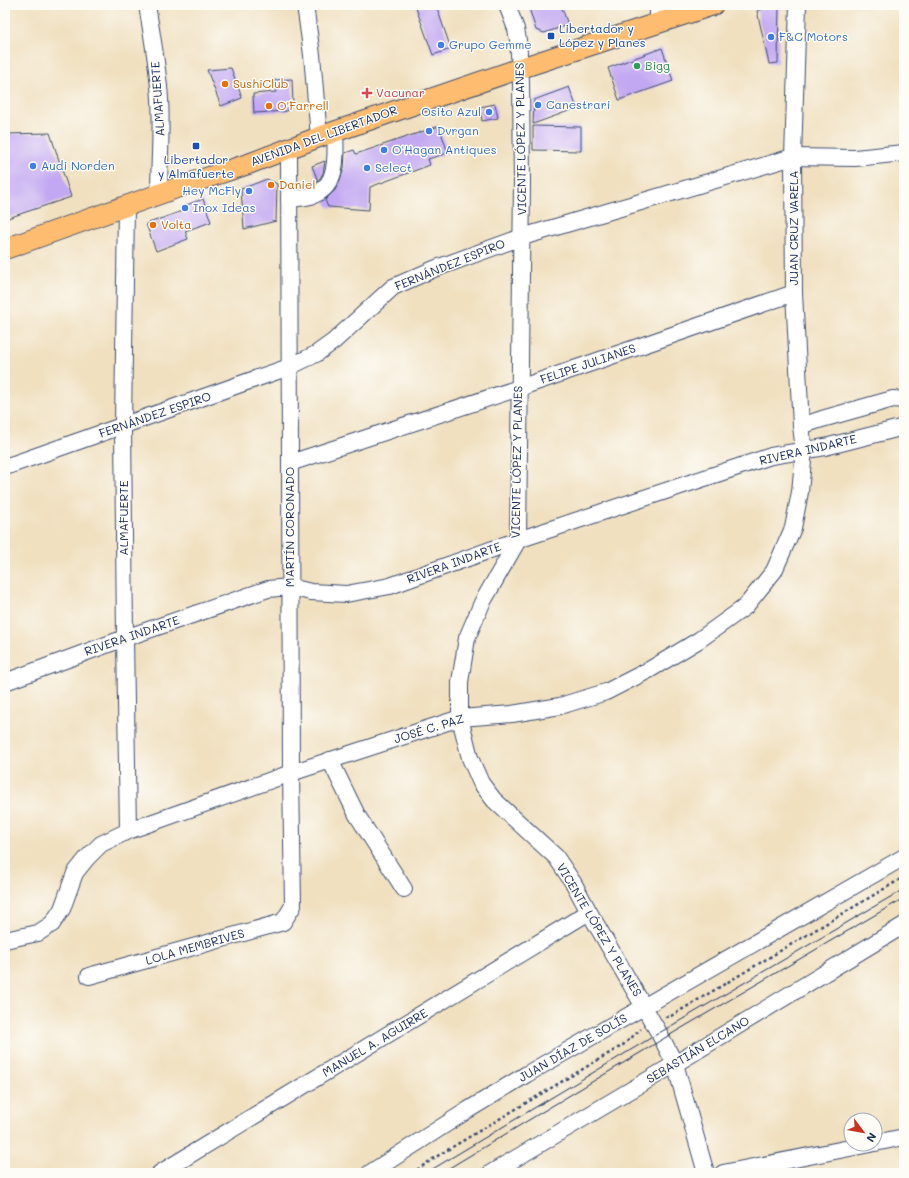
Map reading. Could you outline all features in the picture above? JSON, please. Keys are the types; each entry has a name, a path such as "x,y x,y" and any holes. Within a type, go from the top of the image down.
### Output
{"main road":[{"name":"AVENIDA DEL LIBERTADOR","path":"5,249 251,163 327,134 521,68 658,14 713,5"}],"street":[{"name":"ALMAFUERTE","path":"147,5 155,51 160,99 161,147 159,194"},
{"path":"289,199 314,195 326,187 334,171 336,154 327,134 312,55 305,5"},
{"name":"VICENTE LÓPEZ Y PLANES","path":"507,5 516,30 521,68 522,237 518,540 482,602 467,638 460,682 460,718 470,758 480,783 494,800 556,857 574,884 645,1007 675,1064 706,1173"},
{"name":"JUAN CRUZ VARELA","path":"798,5 793,157 794,293 801,426 804,450"},
{"name":"MARTÍN CORONADO","path":"289,148 290,587 293,906"},
{"name":"FERNÁNDEZ ESPIRO","path":"5,467 290,367 316,354 334,341 393,287 428,272 522,237 793,157 855,158 904,153"},
{"name":"ALMAFUERTE","path":"126,206 123,426 124,638 128,831"},
{"name":"FELIPE JULIANES","path":"290,463 519,388 794,293"},
{"name":"RIVERA INDARTE","path":"801,426 893,399 904,400"},
{"name":"RIVERA INDARTE","path":"5,682 124,638 268,589 290,587 311,592 346,594 390,586 518,540 771,456 825,447 904,428"},
{"name":"JOSÉ C. PAZ","path":"5,940 38,933 52,924 62,909 75,873 87,858 100,844 128,831 291,773 460,718 512,714 560,706 606,692 649,670 699,640 745,607 774,571 793,528 800,492 804,450"},
{"path":"330,760 357,815 404,889"},
{"name":"JUAN DÍAZ DE SOLÍS","path":"370,1173 520,1078 904,857"},
{"name":"LOLA MEMBRIVES","path":"89,976 283,922 293,906"},
{"name":"MANUEL A. AGUIRRE","path":"160,1173 589,912"},
{"name":"SEBASTIÁN ELCANO","path":"490,1173 675,1064 904,925"},
{"path":"883,1141 904,1137"},
{"path":"724,1173 843,1149"}],"building":[{"path":"425,5 436,5 451,49 433,55 416,8"},
{"path":"538,5 561,5 568,25 544,33 536,30 529,8"},
{"name":"F&C Motors","path":"779,5 778,63 769,64 757,11"},
{"path":"662,48 673,81 619,100 608,68"},
{"name":"SushiClub","path":"231,68 242,98 221,106 207,70"},
{"path":"292,79 293,104 287,111 254,113 253,94 276,92 275,80"},
{"path":"569,87 577,108 533,124 534,100"},
{"name":"Osito Azul","path":"495,104 498,118 482,121 480,107"},
{"path":"439,126 448,153 428,159 430,165 370,187 369,210 328,207 325,200 335,190 340,180 344,169 345,153 354,150 356,154"},
{"path":"533,126 581,127 581,151 533,150"},
{"name":"Audi Norden","path":"50,133 71,197 5,219 5,134"},
{"path":"325,161 323,173 318,181 312,166"},
{"path":"267,179 277,184 276,221 244,229 241,189"},
{"path":"203,199 211,222 185,231 188,239 156,251 146,224 182,211 181,207"}],"tram line":[{"path":"426,1173 659,1033 904,889"},
{"path":"441,1173 663,1039 904,898"}],"place":[{"name":"Libertador y López y Planes","path":"551,36"},
{"name":"F&C Motors","path":"771,37"},
{"name":"Grupo Gemme","path":"441,45"},
{"name":"Bigg","path":"637,66"},
{"name":"SushiClub","path":"225,84"},
{"name":"Vacunar","path":"367,93"},
{"name":"Canestrari","path":"538,105"},
{"name":"O'Farrell","path":"269,106"},
{"name":"Osito Azul","path":"489,112"},
{"name":"Dvrgan","path":"429,131"},
{"name":"Libertador y Almafuerte","path":"196,146"},
{"name":"O'Hagan Antiques","path":"384,150"},
{"name":"Audi Norden","path":"33,166"},
{"name":"Select","path":"367,168"},
{"name":"Daniel","path":"271,185"},
{"name":"Hey McFly","path":"249,191"},
{"name":"Inox Ideas","path":"185,208"},
{"name":"Volta","path":"153,225"}]}
